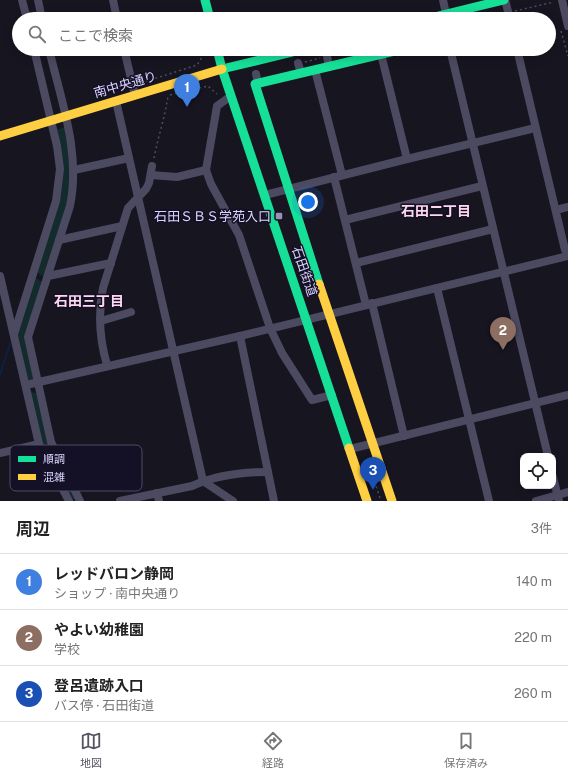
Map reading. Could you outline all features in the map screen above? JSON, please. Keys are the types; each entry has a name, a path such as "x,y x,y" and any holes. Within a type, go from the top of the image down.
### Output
{"street":[{"path":"22,0 25,12"},
{"path":"38,0 41,12"},
{"path":"113,0 116,12"},
{"path":"205,0 208,12"},
{"path":"443,0 444,12"},
{"path":"459,12 505,0 508,12"},
{"path":"562,0 564,27"},
{"path":"14,334 56,201 59,185 59,158 36,56"},
{"path":"51,56 73,149 73,190 70,206 28,337 52,445"},
{"path":"126,56 135,95"},
{"name":"石田街道","path":"219,56 222,70 367,501"},
{"name":"南中央通り","path":"0,136 166,86 277,56"},
{"path":"327,56 329,66"},
{"path":"258,83 372,56"},
{"path":"381,56 407,159"},
{"path":"452,56 471,143 547,453"},
{"path":"519,56 556,210 564,228 565,250 568,252"},
{"path":"298,64 301,73"},
{"path":"315,70 338,176 345,220 404,436"},
{"path":"256,74 258,83 255,84 288,190 392,501"},
{"path":"231,96 217,106 206,170 211,184 239,234 270,328 282,353 312,400 332,395"},
{"path":"116,101 203,481 233,501"},
{"path":"265,195 535,128"},
{"path":"74,170 130,158"},
{"path":"107,365 101,340 101,299 122,226 130,205 139,198 146,189 151,175 152,166"},
{"path":"151,175 177,177 206,170"},
{"path":"345,220 482,186"},
{"path":"556,210 568,207"},
{"path":"59,240 122,226"},
{"path":"356,263 493,229"},
{"path":"26,385 107,365 240,336 568,256"},
{"path":"32,274 47,278 111,263"},
{"path":"0,276 3,298 14,334 39,444 35,445"},
{"path":"436,288 489,501"},
{"path":"101,321 131,312"},
{"path":"240,336 274,501"},
{"path":"350,449 568,395"},
{"path":"0,453 10,451"},
{"path":"120,501 158,497 203,481 241,472 268,472"},
{"path":"64,491 69,501"},
{"path":"75,491 80,501"},
{"path":"536,501 558,498 568,492"}],"path":[{"path":"522,12 554,2 556,9"},
{"path":"564,27 568,56"},
{"path":"152,166 158,134 165,115 168,96 166,86"}],"green space":[{"path":"65,127 71,166 67,204 45,275 42,276 37,272 58,204 56,130"},
{"path":"36,278 42,282 25,337 34,379 29,382 27,380 16,334 33,280"},
{"path":"31,392 37,393 56,445 42,445 30,396"},
{"path":"67,491 73,491 76,498 72,499"}],"waterway":[{"path":"0,375 10,344"}],"traffic: fast":[{"path":"205,0 208,12"},
{"path":"455,12 504,0"},
{"path":"219,56 349,448"},
{"path":"222,69 276,56"},
{"path":"319,284 255,84 373,56"}],"traffic: slow":[{"path":"0,136 222,69"},
{"path":"319,284 392,501"},
{"path":"349,448 367,501"}],"place":[{"name":"レッドバロン静岡","path":"187,107"},
{"name":"石田ＳＢＳ学苑入口","path":"279,216"},
{"name":"やよい幼稚園","path":"503,350"},
{"name":"登呂遺跡入口","path":"373,490"}],"district":[{"name":"石田二丁目","path":"436,211"},
{"name":"石田三丁目","path":"89,301"}]}
